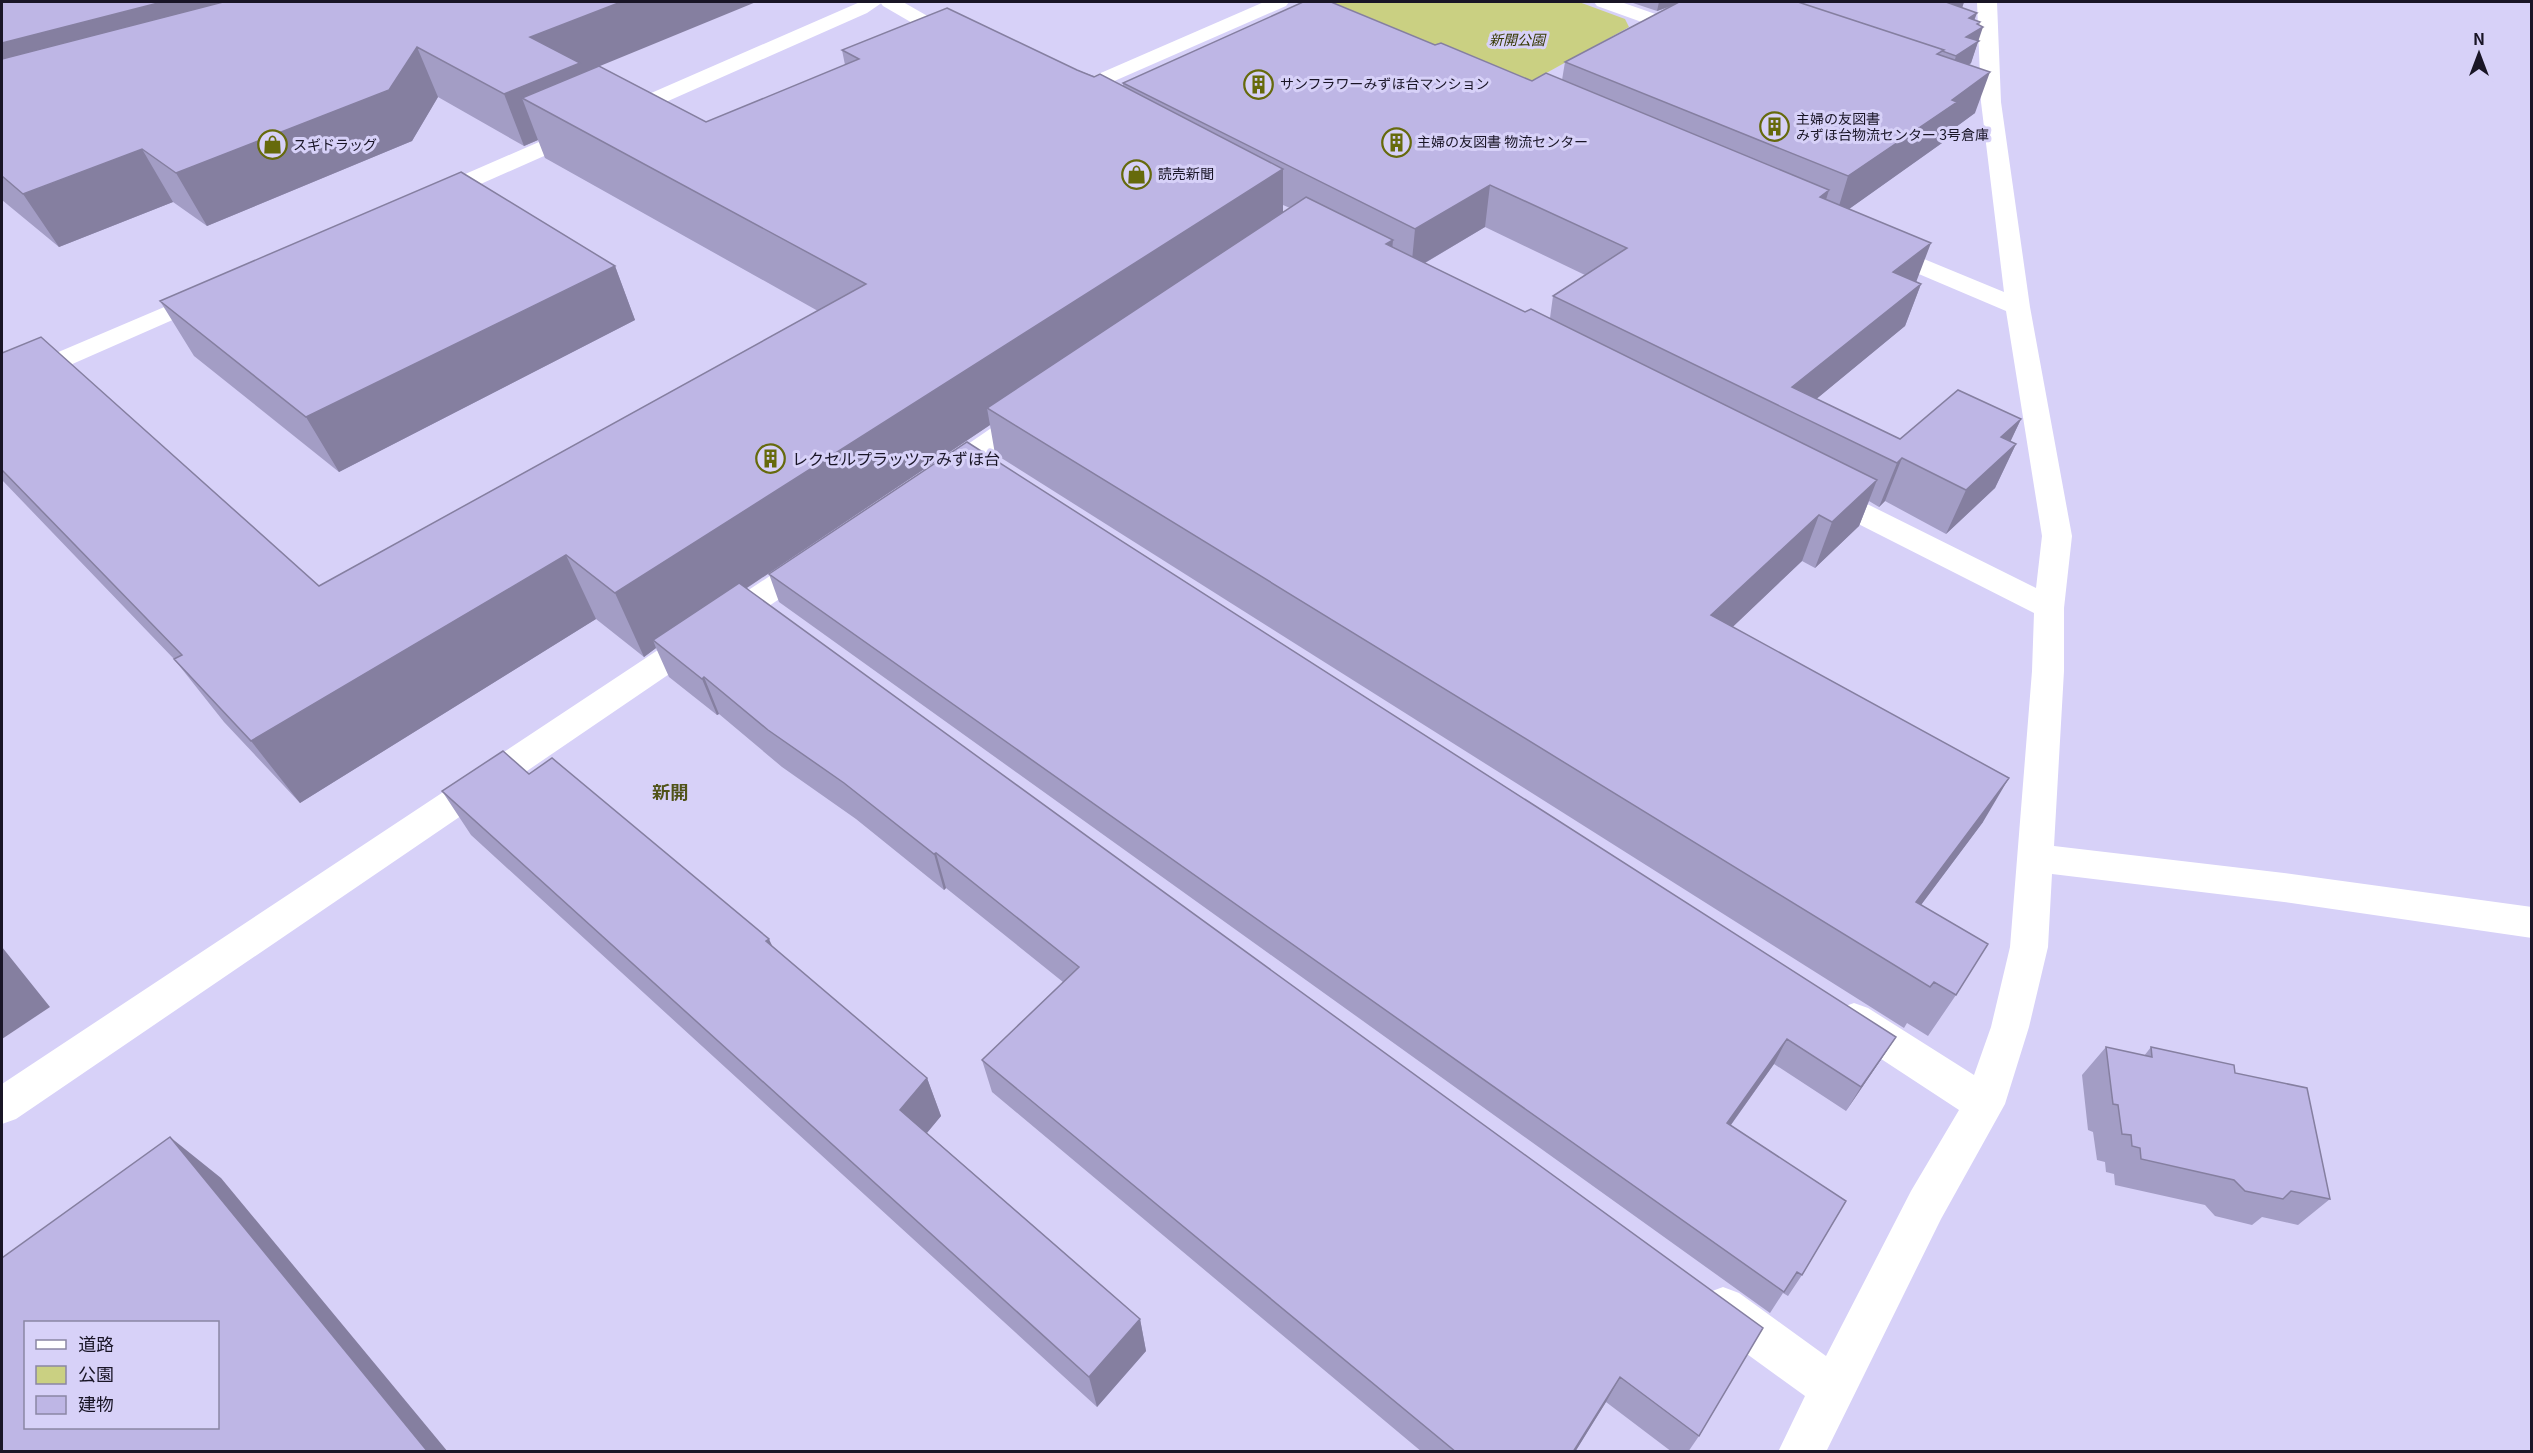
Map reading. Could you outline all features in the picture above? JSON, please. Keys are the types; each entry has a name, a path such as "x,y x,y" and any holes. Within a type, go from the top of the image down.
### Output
{"street":[{"path":"416,204 873,2"},
{"path":"890,2 978,53"},
{"path":"1085,112 1055,95 1279,2"},
{"path":"1604,2 1666,17 1636,33"},
{"path":"1801,1452 1926,1205 1985,1104 2010,1028 2029,947 2048,671 2049,608 2057,536 1980,98 1987,2"},
{"path":"1864,242 2018,307"},
{"path":"2,385 229,286"},
{"path":"922,488 1050,401"},
{"path":"972,454 1002,474"},
{"path":"1806,485 2049,608"},
{"path":"2,1106 768,612 833,548"},
{"path":"2035,858 2388,901 2532,923"},
{"path":"1824,1001 1985,1104"},
{"path":"1698,1291 1833,1389"}],"green space":[{"name":"新開公園","path":"1326,2 1579,2 1625,19 1629,27 1532,81 1511,81"}],"building":[{"path":"2,2 162,2 2,43"},
{"path":"223,2 621,2 530,37 580,63 504,94 417,47 389,90 176,173 142,149 23,194 2,176 2,59"},
{"path":"1303,2 1331,2 1435,45 1441,43 1532,81 1546,73 1829,190 1820,197 1931,243 1893,272 1921,284 1792,387 1900,439 1958,390 2021,419 2001,437 2016,444 1966,490 1902,458 1897,463 1553,296 1627,248 1490,185 1415,229 1123,83"},
{"path":"1679,2 1798,2 1944,50 1937,54 1990,72 1952,100 1957,102 1848,176 1565,62"},
{"path":"1798,2 1946,2 1977,13 1969,18 1980,22 1977,24 1983,27 1966,37 1979,41 1956,56"},
{"path":"947,8 1077,70 1094,77 1100,74 1283,169 615,593 566,555 251,741 174,659 182,655 2,470 2,353 41,337 319,586 866,284 522,98 599,66 706,122 859,59 842,50"},
{"path":"461,172 615,266 306,417 160,301"},
{"path":"1306,197 1393,240 1386,244 1525,312 1531,309 1877,480 1832,522 1819,515 1711,615 2009,778 1916,902 1988,944 1956,995 1934,982 1930,987 987,408"},
{"path":"967,442 1896,1037 1861,1087 1787,1039 1727,1123 1846,1201 1802,1275 1797,1272 1784,1292 769,574"},
{"path":"739,583 1763,1328 1699,1436 1620,1377 1573,1452 1456,1452 982,1060 1079,967 936,853 934,854 844,783 768,730 704,677 702,679 653,640"},
{"path":"503,751 529,774 552,758 769,939 766,941 927,1078 900,1110 1140,1319 1089,1377 442,791"},
{"path":"2106,1047 2152,1057 2151,1047 2234,1065 2235,1073 2307,1088 2330,1199 2291,1191 2283,1199 2245,1191 2234,1180 2141,1159 2140,1148 2132,1146 2131,1135 2122,1134 2118,1105 2113,1104"},
{"path":"170,1137 428,1452 2,1452 2,1258"}],"place":[{"name":"サンフラワーみずほ台マンション","path":"1259,84"},
{"name":"主婦の友図書 みずほ台物流センター 3号倉庫","path":"1775,127"},
{"name":"主婦の友図書 物流センター","path":"1396,142"},
{"name":"スギドラッグ","path":"272,145"},
{"name":"読売新聞","path":"1137,174"},
{"name":"レクセルプラッツァみずほ台","path":"771,459"}],"district":[{"name":"新開","path":"670,793"}]}
